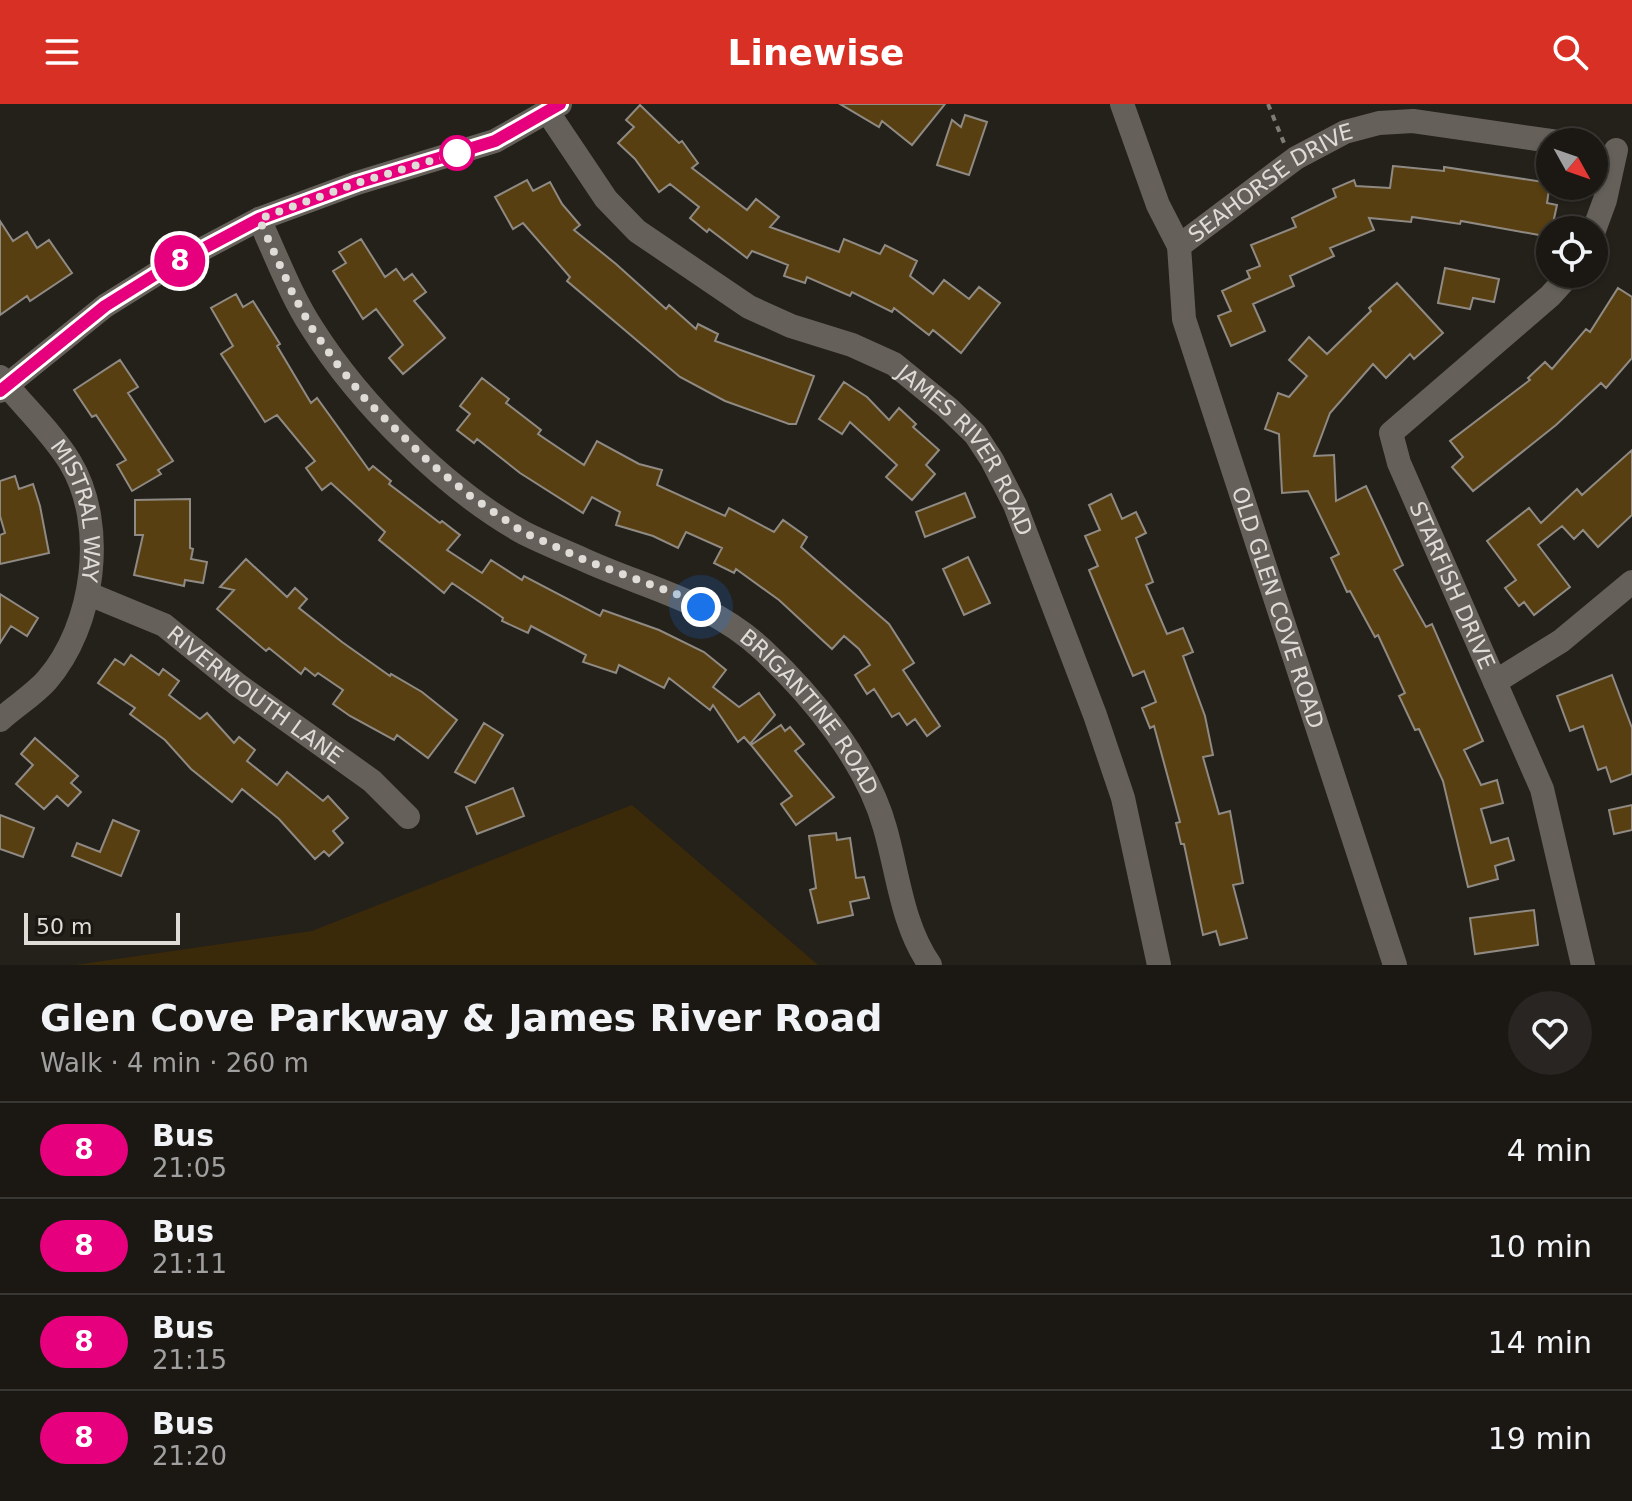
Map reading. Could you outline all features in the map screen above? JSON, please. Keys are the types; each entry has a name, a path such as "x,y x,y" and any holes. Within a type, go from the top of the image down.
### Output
{"street":[{"path":"1122,104 1158,205 1179,246"},
{"path":"2,385 105,306 161,271 259,219 357,183 495,141 554,107"},
{"name":"JAMES RIVER ROAD","path":"554,107 606,199 637,231 749,307 894,364 975,434 1015,505 1095,715 1123,798 1159,965"},
{"name":"SEAHORSE DRIVE","path":"1179,246 1292,162 1345,132 1379,123 1413,121 1536,139"},
{"path":"1599,216 1614,150"},
{"name":"BRIGANTINE ROAD","path":"259,219 311,327 366,400 429,462 469,495 523,532 587,561 684,597 717,617 760,647 803,689 829,721 871,790 885,825 907,918 930,965"},
{"name":"OLD GLEN COVE ROAD","path":"1179,246 1184,319 1395,965"},
{"name":"STARFISH DRIVE","path":"1557,288 1391,433 1399,463 1542,789 1583,965"},
{"name":"MISTRAL WAY","path":"0,720 46,682 67,651 80,624 89,594 90,523 82,490 71,464 53,439 2,385"},
{"path":"1495,682 1561,641 1632,582"},
{"name":"RIVERMOUTH LANE","path":"89,594 164,625 238,685 372,781 408,817"}],"path":[{"path":"1268,104 1292,162"}],"shaded area":[{"path":"632,805 818,965 75,965 312,931"}],"building":[{"path":"840,104 945,104 912,145 882,121 879,127"},
{"path":"640,105 679,143 682,141 698,163 692,168 747,210 756,199 779,217 770,227 839,252 844,239 880,254 885,245 917,261 910,276 933,294 944,280 969,299 979,287 1000,303 961,353 933,330 929,335 894,308 892,312 852,292 850,296 807,277 805,283 784,276 788,265 752,251 747,258 690,218 699,207 670,184 659,192 635,159 618,143 634,127 626,120"},
{"path":"965,115 987,122 969,175 937,165 952,120 961,127"},
{"path":"1393,166 1444,171 1444,167 1536,181 1536,200 1547,200 1547,203 1557,205 1555,216 1536,216 1536,234 1461,221 1460,224 1412,217 1411,222 1369,218 1374,230 1330,248 1334,256 1290,276 1294,286 1253,304 1265,331 1231,346 1218,316 1231,311 1222,291 1250,278 1247,271 1260,266 1251,245 1296,227 1292,218 1336,197 1333,189 1354,180 1356,186 1390,188"},
{"path":"527,180 533,191 550,182 562,204 580,225 574,230 666,309 669,305 696,329 698,324 718,334 715,341 814,376 796,424 725,401 680,377 567,281 570,277 523,223 513,229 495,197"},
{"path":"0,221 13,241 27,232 37,248 49,240 72,273 30,301 27,296 0,315"},
{"path":"361,239 385,277 396,269 404,280 412,274 426,292 414,301 445,338 403,374 389,358 403,345 376,309 363,319 333,271 346,263 339,252"},
{"path":"1445,268 1499,279 1494,302 1473,298 1470,309 1438,303"},
{"path":"1397,283 1443,333 1414,359 1410,354 1386,378 1373,364 1330,413 1314,456 1334,455 1336,501 1366,486 1403,565 1394,570 1426,627 1432,624 1483,741 1464,750 1481,785 1497,780 1503,803 1481,809 1491,843 1508,838 1514,860 1495,866 1498,879 1468,887 1443,781 1419,729 1415,730 1399,696 1405,693 1378,635 1375,637 1350,591 1347,592 1331,558 1339,554 1308,491 1282,493 1279,434 1265,429 1278,393 1289,397 1307,376 1289,360 1309,337 1327,354"},
{"path":"1618,288 1632,297 1632,358 1606,388 1601,383 1556,425 1473,491 1452,467 1463,457 1450,441 1530,380 1528,378 1545,362 1552,369 1586,329 1590,332"},
{"path":"236,294 243,307 253,301 311,403 317,398 369,470 373,466 391,481 389,484 460,535 447,550 482,573 491,560 522,580 524,576 600,616 603,610 659,630 704,652 726,670 713,687 739,707 759,693 775,715 750,744 744,737 738,742 713,705 710,710 669,678 664,688 619,665 616,673 583,662 586,655 531,626 528,633 502,621 503,618 452,583 444,593 379,540 385,532 331,483 322,490 306,468 315,461 277,415 265,422 221,354 233,346 211,308"},
{"path":"120,360 138,387 128,393 173,461 158,470 161,474 132,491 117,465 126,460 96,415 92,417 74,390"},
{"path":"482,378 509,399 506,403 541,430 538,434 584,465 597,441 639,464 662,470 657,485 725,516 729,508 774,532 783,520 807,537 801,547 889,624 914,663 903,670 940,726 927,736 915,719 907,725 899,713 892,717 874,689 867,694 855,675 870,665 859,649 844,636 832,649 779,600 736,569 734,573 714,563 722,548 686,532 678,548 653,536 616,525 620,512 592,497 583,513 520,473 477,439 474,443 457,430 470,414 460,406"},
{"path":"844,382 867,397 889,420 899,408 916,424 913,427 939,450 926,465 935,474 912,500 886,477 897,465 850,422 842,434 819,419"},
{"path":"1632,450 1632,515 1598,547 1583,530 1574,539 1562,526 1538,545 1570,587 1534,615 1524,602 1519,606 1505,588 1516,580 1487,541 1529,508 1541,523 1577,489 1582,495"},
{"path":"15,476 19,489 33,484 49,553 0,564 0,535 5,533 0,516 0,481"},
{"path":"965,493 975,517 925,537 916,512"},
{"path":"1111,494 1122,519 1136,512 1146,533 1136,538 1153,582 1146,585 1167,634 1183,628 1193,652 1183,656 1205,716 1213,755 1203,757 1219,814 1230,811 1243,883 1233,885 1247,938 1220,945 1216,931 1203,935 1184,844 1181,844 1176,823 1180,822 1154,726 1150,728 1142,708 1156,702 1144,671 1133,676 1089,570 1098,566 1085,536 1100,530 1089,505"},
{"path":"190,499 191,559 207,562 203,583 185,580 184,586 134,575 143,535 135,535 135,500"},
{"path":"968,557 990,603 964,615 943,569"},
{"path":"246,559 287,597 295,588 307,599 299,608 342,642 390,676 422,692 457,720 428,758 397,735 394,740 333,704 343,690 305,668 301,674 269,648 266,651 217,609 234,590 220,587"},
{"path":"0,594 38,618 27,636 11,626 0,643"},
{"path":"131,655 159,675 163,669 179,681 169,695 200,719 207,713 234,743 239,737 255,750 247,761 277,785 287,772 323,801 328,796 348,818 333,831 343,843 329,856 324,851 315,859 279,819 242,789 232,802 191,769 165,740 130,714 135,708 98,683 115,659 124,665"},
{"path":"1612,675 1632,728 1632,774 1611,782 1606,767 1598,770 1583,726 1570,731 1557,696"},
{"path":"484,723 503,735 475,783 455,772"},
{"path":"781,725 785,731 790,727 804,744 795,751 834,797 796,825 781,804 792,796 751,745"},
{"path":"35,738 78,776 71,783 81,792 68,806 57,796 44,809 16,784 33,765 21,754"},
{"path":"513,788 524,816 477,834 466,807"},
{"path":"1632,805 1632,830 1614,834 1609,810"},
{"path":"0,815 34,828 23,857 0,849"},
{"path":"113,820 139,831 121,876 72,856 77,843 100,852"},
{"path":"836,833 837,840 850,838 856,878 864,877 869,898 850,902 853,915 818,923 810,890 816,888 809,836"},
{"path":"1534,910 1538,945 1475,954 1470,918"}],"bus line":[{"name":"8","path":"0,391 105,306 161,271 259,219 357,183 495,141 560,104"}],"route":[{"path":"457,153 357,183 259,219 293,294 311,327 366,400 429,462 469,495 523,532 587,561 684,597 701,607"}]}
